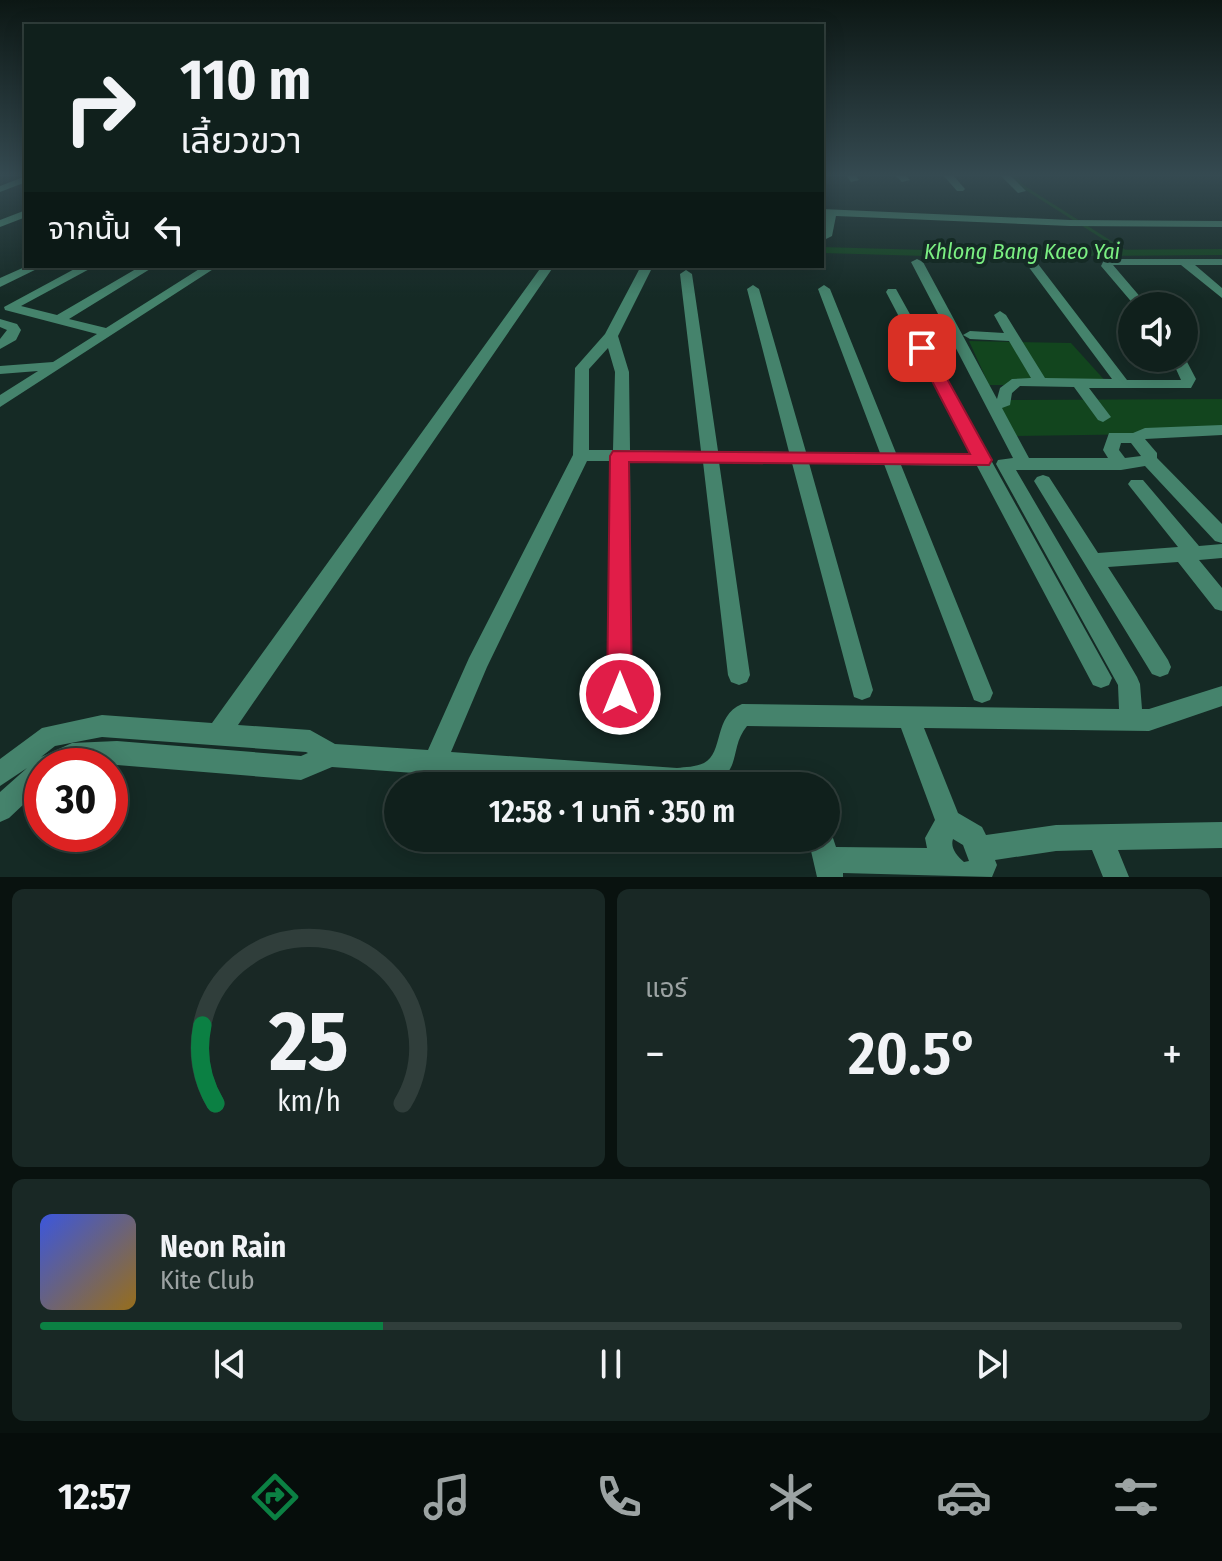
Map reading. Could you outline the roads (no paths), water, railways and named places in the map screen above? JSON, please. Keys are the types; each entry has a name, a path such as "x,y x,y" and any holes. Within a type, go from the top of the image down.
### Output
{"street":[{"path":"0,224 19,216"},
{"path":"826,216 826,236"},
{"path":"913,216 1070,223 1222,224"},
{"path":"917,262 1024,464"},
{"path":"1031,262 1124,385"},
{"path":"1130,292 1107,266 1108,262 1222,262"},
{"path":"1184,262 1222,294"},
{"path":"0,283 33,268"},
{"path":"85,268 10,307 108,333"},
{"path":"58,320 146,268"},
{"path":"0,402 209,268"},
{"path":"219,732 547,268"},
{"path":"434,763 477,665 581,455 582,368 611,336 646,268"},
{"path":"686,274 739,675"},
{"path":"753,289 862,690"},
{"path":"824,289 982,693"},
{"path":"892,292 1101,678"},
{"path":"1000,315 1041,383"},
{"path":"0,323 14,330 11,337 0,345"},
{"path":"970,335 1013,337"},
{"path":"611,336 622,372 620,724"},
{"path":"0,370 57,365"},
{"path":"993,406 1005,402 1005,391 1017,382 1186,385 1189,379 1185,372"},
{"path":"1078,383 1103,417"},
{"path":"1121,464 1111,450 1115,437 1222,430"},
{"path":"1135,438 1149,453 1149,460 1222,536"},
{"path":"581,455 983,460"},
{"path":"1131,720 1129,684 1004,464 1121,464 1149,460"},
{"path":"1043,481 1160,667"},
{"path":"1137,484 1222,603"},
{"path":"1094,561 1222,551"},
{"path":"128,754 301,768 331,755 698,779 716,771 727,752 732,724 742,715 1149,720 1222,696"},
{"path":"908,717 949,822 973,836 980,849 984,865 979,873 961,876 945,862 938,838 949,822"},
{"path":"0,774 50,736 102,726 219,732 310,741 331,755"},
{"path":"165,757 182,730"},
{"path":"0,809 24,787"},
{"path":"980,849 1056,838 1222,835"},
{"path":"1099,837 1116,877"},
{"path":"826,858 945,862"}],"waterway":[{"path":"1069,216 1126,252"},
{"name":"Khlong Bang Kaeo Yai","path":"824,250 961,254 1222,252"}]}
